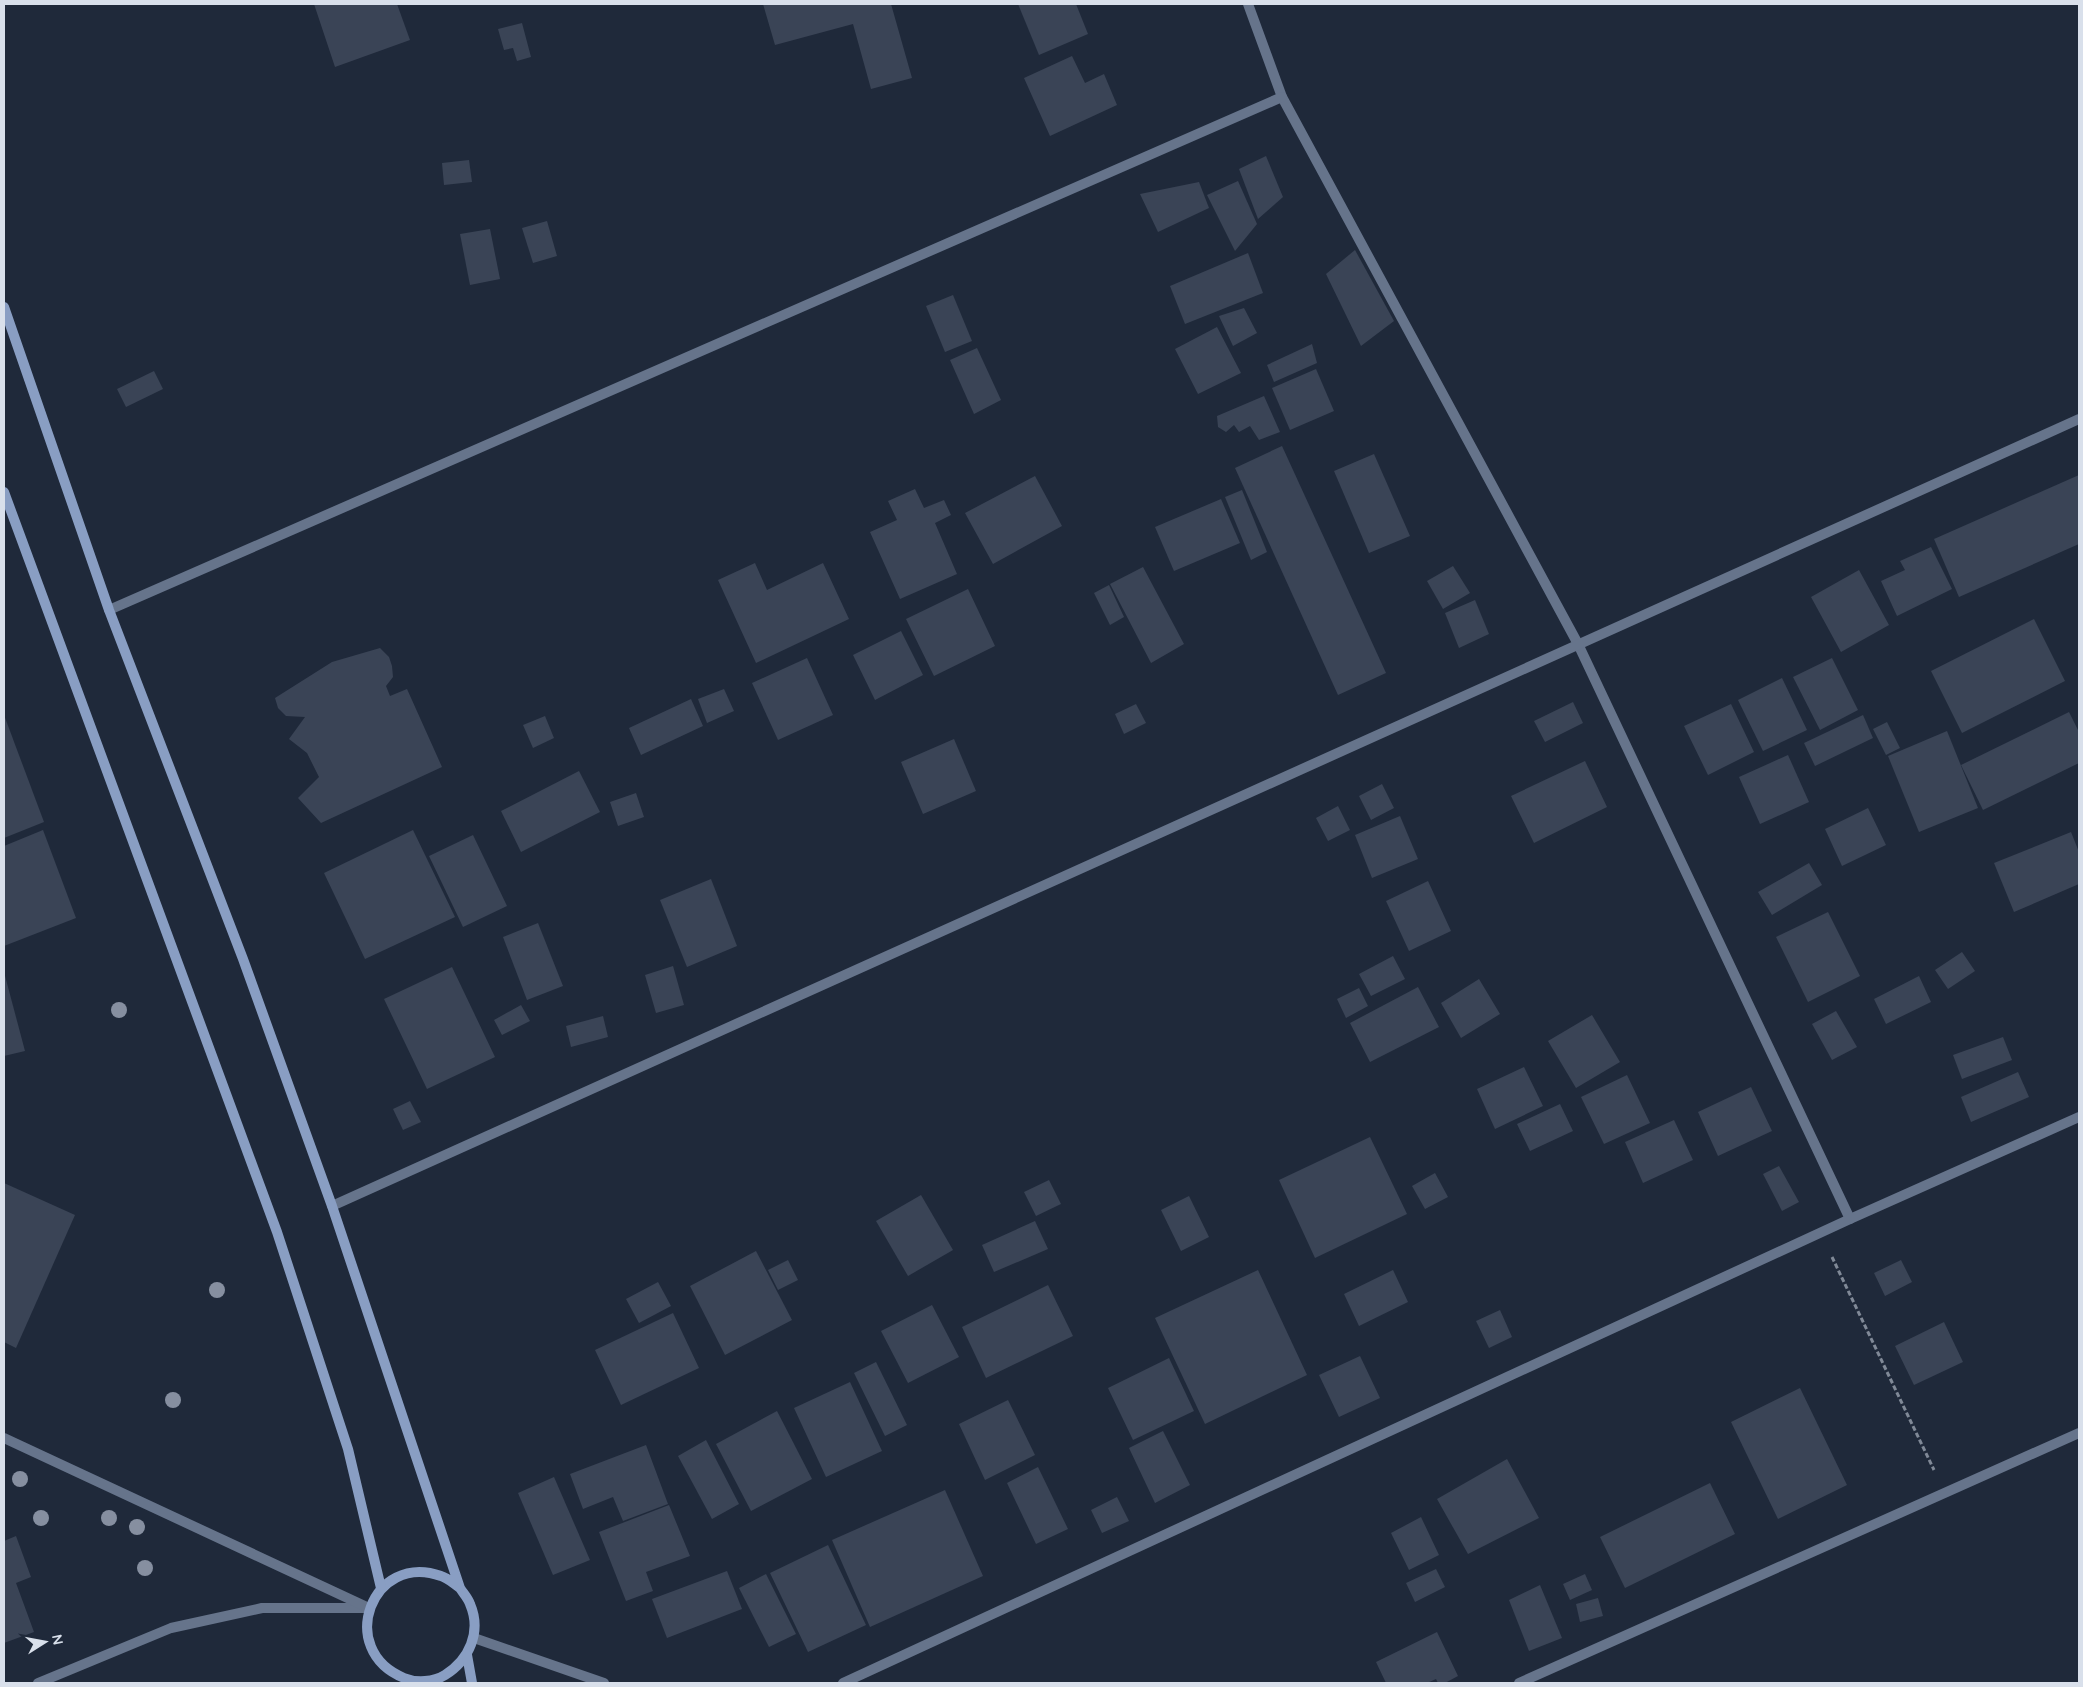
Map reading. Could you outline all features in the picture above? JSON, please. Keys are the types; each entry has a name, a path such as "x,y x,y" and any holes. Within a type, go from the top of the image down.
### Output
{"main road":[{"path":"4,307 109,610 243,958 332,1206 460,1588 470,1603 475,1620 474,1638 467,1656 456,1668 442,1677 425,1681 395,1678 379,1661 370,1645 366,1626 370,1608 381,1588 399,1576 420,1572 442,1576 460,1588"},
{"path":"4,492 277,1232 348,1449 381,1588"},
{"path":"467,1656 472,1683"}],"street":[{"path":"1248,4 1282,97 1578,644 1850,1219"},
{"path":"109,610 1282,97"},
{"path":"332,1206 2079,419"},
{"path":"843,1683 1850,1219 2079,1117"},
{"path":"1519,1683 2079,1433"},
{"path":"4,1438 370,1608"},
{"path":"38,1683 171,1628 262,1608 370,1608"},
{"path":"474,1638 604,1683"}],"path":[{"path":"1821,1233 1945,1494"}],"building":[{"path":"314,4 397,4 410,40 335,67"},
{"path":"763,4 891,4 912,78 871,89 853,24 775,45"},
{"path":"1018,4 1076,4 1088,34 1039,55"},
{"path":"522,23 531,57 517,61 513,48 504,50 498,29"},
{"path":"1072,56 1085,83 1104,74 1117,105 1050,136 1024,78"},
{"path":"1266,156 1283,197 1258,219 1239,169"},
{"path":"469,160 472,182 444,185 442,163"},
{"path":"1238,181 1257,224 1235,251 1207,195"},
{"path":"1199,182 1209,208 1158,232 1140,194"},
{"path":"547,221 557,256 533,263 522,228"},
{"path":"490,229 500,279 470,285 460,234"},
{"path":"1355,250 1394,321 1361,346 1326,274"},
{"path":"1248,253 1263,293 1185,324 1170,286"},
{"path":"953,295 972,341 945,352 926,306"},
{"path":"1244,308 1257,333 1233,346 1219,316"},
{"path":"1217,327 1241,373 1198,394 1175,349"},
{"path":"1312,344 1317,363 1274,382 1267,365"},
{"path":"977,348 1001,400 974,414 950,360"},
{"path":"1316,369 1334,411 1290,430 1272,388"},
{"path":"154,371 163,389 126,407 117,389"},
{"path":"1264,396 1280,432 1259,440 1250,426 1239,432 1234,425 1226,432 1218,427 1217,416"},
{"path":"1282,446 1386,673 1338,695 1235,468"},
{"path":"1374,454 1410,536 1369,553 1334,471"},
{"path":"2079,475 2079,544 1959,597 1934,539"},
{"path":"1035,476 1062,526 993,564 965,513"},
{"path":"915,489 924,508 944,500 951,515 935,523 957,574 900,599 870,532 897,520 888,501"},
{"path":"1242,490 1267,552 1251,560 1225,497"},
{"path":"1221,499 1240,543 1174,571 1155,527"},
{"path":"1931,547 1952,589 1897,616 1881,581 1905,570 1900,561"},
{"path":"755,563 767,590 823,563 849,619 756,663 718,580"},
{"path":"1453,566 1470,593 1443,609 1427,581"},
{"path":"1143,567 1184,644 1151,663 1110,584"},
{"path":"1859,570 1889,625 1841,652 1811,597"},
{"path":"1109,585 1124,617 1110,625 1094,593"},
{"path":"968,589 995,646 934,676 906,619"},
{"path":"1475,600 1489,634 1459,648 1445,613"},
{"path":"2034,619 2065,681 1962,733 1931,671"},
{"path":"901,631 923,675 875,700 853,655"},
{"path":"380,648 389,657 392,666 393,677 386,686 390,696 407,689 442,767 321,823 298,798 319,777 307,753 289,739 305,717 286,716 278,708 275,698 332,662"},
{"path":"807,658 833,715 778,740 752,683"},
{"path":"1832,658 1858,710 1820,730 1793,677"},
{"path":"1782,678 1807,730 1763,751 1738,700"},
{"path":"724,689 734,711 707,723 698,699"},
{"path":"691,699 703,726 641,755 629,728"},
{"path":"1573,702 1583,723 1545,742 1534,721"},
{"path":"1136,704 1146,723 1124,734 1115,714"},
{"path":"1731,704 1754,752 1708,775 1684,726"},
{"path":"2069,712 2079,732 2079,763 1983,810 1961,765"},
{"path":"4,715 44,822 4,838"},
{"path":"1863,715 1873,738 1815,766 1804,743"},
{"path":"545,716 554,738 533,748 523,725"},
{"path":"1887,722 1900,748 1886,755 1873,729"},
{"path":"1947,731 1978,808 1919,832 1888,756"},
{"path":"954,739 976,791 923,814 901,762"},
{"path":"1788,755 1809,802 1760,824 1739,777"},
{"path":"1585,761 1607,807 1534,843 1511,796"},
{"path":"579,771 600,812 521,852 501,811"},
{"path":"1382,784 1394,808 1371,820 1359,796"},
{"path":"636,793 644,817 618,826 610,802"},
{"path":"1338,806 1350,830 1328,841 1316,818"},
{"path":"1868,808 1886,845 1842,866 1825,829"},
{"path":"1400,816 1418,859 1372,878 1355,835"},
{"path":"43,830 76,918 4,946 4,846"},
{"path":"413,830 455,917 365,959 324,873"},
{"path":"2071,832 2079,852 2079,884 2014,912 1994,863"},
{"path":"473,835 507,906 463,927 429,856"},
{"path":"1809,863 1822,885 1772,915 1758,892"},
{"path":"711,879 737,946 687,967 660,900"},
{"path":"1428,881 1451,931 1409,951 1386,901"},
{"path":"1828,912 1860,976 1808,1002 1776,937"},
{"path":"538,923 563,986 527,1000 503,937"},
{"path":"1962,952 1975,971 1948,989 1935,970"},
{"path":"1393,956 1405,979 1371,996 1359,974"},
{"path":"673,966 684,1005 656,1013 645,975"},
{"path":"452,967 495,1057 427,1089 384,999"},
{"path":"4,972 25,1051 4,1056"},
{"path":"1919,976 1931,1002 1886,1024 1874,999"},
{"path":"1479,979 1500,1014 1461,1038 1441,1003"},
{"path":"1418,987 1439,1027 1370,1062 1350,1023"},
{"path":"1359,988 1368,1006 1346,1018 1337,999"},
{"path":"521,1005 530,1021 502,1035 494,1020"},
{"path":"1836,1011 1857,1047 1832,1060 1812,1024"},
{"path":"1592,1015 1620,1062 1576,1088 1548,1041"},
{"path":"603,1016 608,1037 571,1047 566,1026"},
{"path":"2003,1037 2012,1060 1962,1079 1953,1055"},
{"path":"1524,1067 1543,1106 1495,1129 1477,1089"},
{"path":"2018,1072 2029,1097 1971,1122 1961,1097"},
{"path":"1627,1075 1650,1123 1604,1144 1581,1097"},
{"path":"1751,1087 1772,1131 1718,1156 1698,1112"},
{"path":"410,1101 421,1122 403,1130 393,1109"},
{"path":"1560,1104 1573,1131 1530,1151 1517,1124"},
{"path":"1674,1120 1693,1160 1643,1183 1625,1142"},
{"path":"1370,1137 1407,1214 1315,1258 1279,1180"},
{"path":"1779,1166 1799,1202 1782,1211 1763,1174"},
{"path":"1435,1173 1448,1197 1425,1209 1412,1186"},
{"path":"1049,1180 1061,1204 1036,1216 1024,1192"},
{"path":"4,1183 75,1215 16,1348 4,1342"},
{"path":"921,1195 953,1250 908,1276 876,1221"},
{"path":"1189,1196 1209,1237 1181,1251 1161,1210"},
{"path":"1035,1221 1048,1249 994,1272 982,1245"},
{"path":"756,1251 792,1320 725,1355 690,1286"},
{"path":"788,1260 798,1280 778,1290 768,1270"},
{"path":"1901,1260 1912,1282 1885,1296 1874,1273"},
{"path":"1258,1270 1307,1375 1205,1424 1155,1318"},
{"path":"1393,1270 1408,1302 1359,1326 1344,1294"},
{"path":"658,1282 671,1306 639,1323 626,1299"},
{"path":"1048,1285 1073,1336 986,1378 962,1327"},
{"path":"932,1305 959,1357 908,1383 881,1331"},
{"path":"1500,1310 1512,1337 1489,1348 1476,1321"},
{"path":"673,1313 699,1368 621,1405 595,1350"},
{"path":"1944,1322 1963,1362 1914,1385 1895,1346"},
{"path":"1360,1356 1380,1398 1339,1417 1319,1375"},
{"path":"1169,1358 1194,1411 1133,1440 1108,1388"},
{"path":"876,1362 907,1425 885,1436 854,1373"},
{"path":"850,1382 882,1451 826,1477 794,1408"},
{"path":"1800,1388 1847,1485 1778,1519 1731,1422"},
{"path":"1008,1400 1035,1455 985,1480 959,1424"},
{"path":"777,1411 812,1479 751,1511 716,1444"},
{"path":"1163,1431 1190,1485 1155,1503 1129,1448"},
{"path":"706,1440 739,1504 712,1519 678,1456"},
{"path":"646,1445 668,1504 623,1521 613,1497 583,1509 570,1474"},
{"path":"1507,1459 1539,1518 1468,1554 1437,1499"},
{"path":"1038,1467 1068,1529 1036,1544 1007,1483"},
{"path":"554,1477 590,1560 553,1575 518,1493"},
{"path":"1710,1483 1735,1534 1625,1588 1600,1537"},
{"path":"945,1490 983,1576 870,1627 832,1540"},
{"path":"1117,1497 1129,1521 1102,1533 1091,1510"},
{"path":"669,1505 690,1556 646,1572 653,1591 626,1601 599,1532"},
{"path":"1421,1517 1439,1555 1409,1570 1391,1533"},
{"path":"16,1536 31,1577 16,1583 34,1632 4,1643 4,1541"},
{"path":"828,1545 866,1625 808,1652 770,1573"},
{"path":"1436,1569 1445,1587 1415,1602 1406,1583"},
{"path":"727,1571 742,1609 667,1638 652,1599"},
{"path":"766,1574 796,1634 769,1647 739,1588"},
{"path":"1585,1574 1592,1590 1570,1600 1563,1584"},
{"path":"1540,1585 1562,1638 1529,1651 1509,1600"},
{"path":"1598,1598 1603,1616 1580,1622 1576,1604"},
{"path":"1437,1632 1458,1676 1445,1683 1438,1683 1436,1679 1427,1683 1386,1683 1376,1662"}]}
